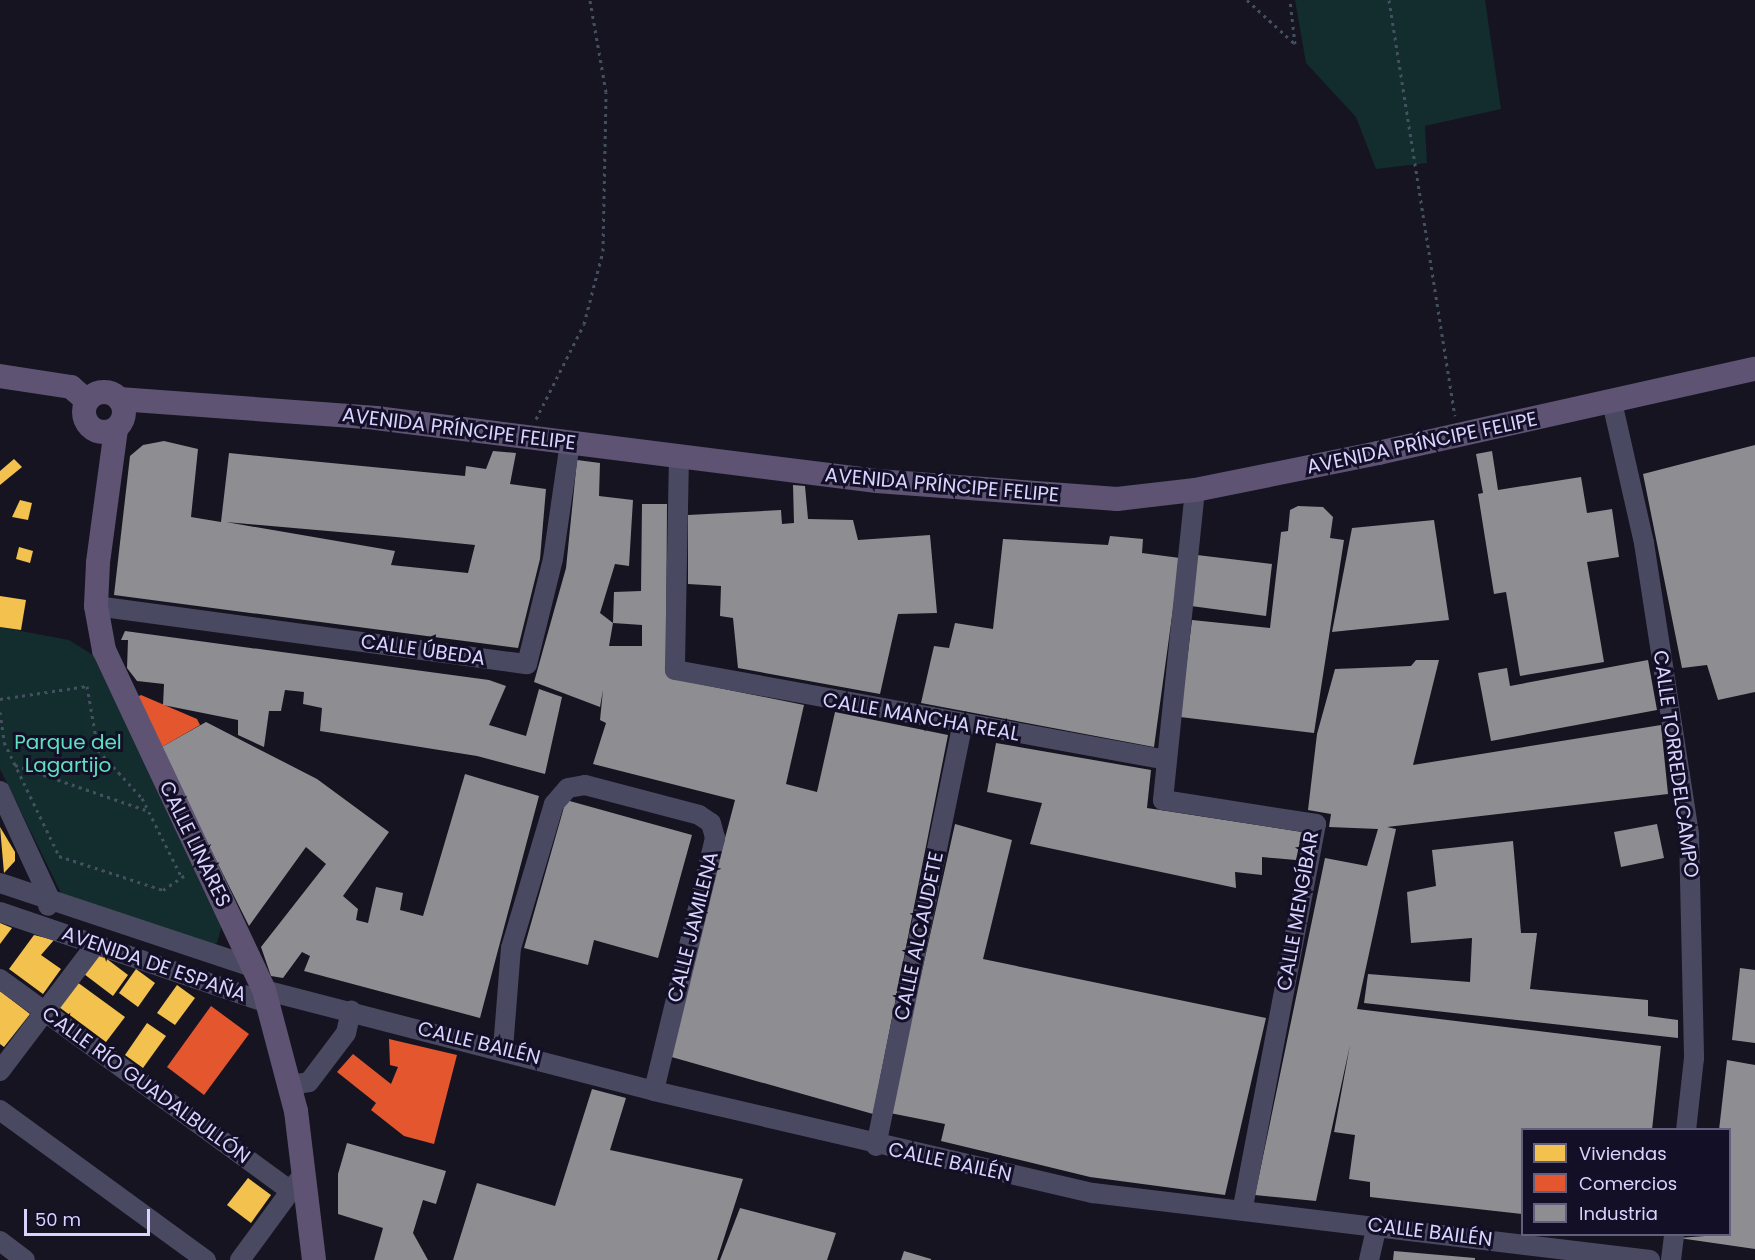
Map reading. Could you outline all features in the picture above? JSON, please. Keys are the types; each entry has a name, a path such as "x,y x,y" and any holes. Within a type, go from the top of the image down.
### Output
{"main road":[{"name":"AVENIDA PRÍNCIPE FELIPE","path":"119,399 376,418 679,456 1035,496 1117,499 1195,490 1458,436 1755,369"},
{"path":"0,376 71,387 87,401"},
{"path":"102,392 119,399 123,417 116,429 103,433 90,427 84,415 87,401 102,392"},
{"name":"CALLE LINARES","path":"116,429 96,606 104,650 262,987 291,1085 297,1183 314,1260"}],"street":[{"name":"CALLE TORREDELCAMPO","path":"1612,402 1644,543 1689,835 1694,1058 1686,1128"},
{"name":"CALLE ÚBEDA","path":"96,606 526,664 553,559 570,442"},
{"name":"CALLE MANCHA REAL","path":"679,456 675,670 962,726 1167,760"},
{"name":"CALLE MENGÍBAR","path":"1195,490 1163,800 1316,824 1243,1208"},
{"name":"CALLE ALCAUDETE","path":"876,1146 962,726"},
{"name":"CALLE JAMILENA","path":"503,1048 511,948 554,804 568,788 585,785 699,815 711,823 715,838 654,1091"},
{"path":"0,791 50,899"},
{"name":"AVENIDA DE ESPAÑA","path":"0,883 50,899 262,987"},
{"name":"AVENIDA DE ESPAÑA","path":"41,926 50,899"},
{"name":"AVENIDA DE ESPAÑA","path":"0,912 96,944 262,987"},
{"path":"0,1071 96,944"},
{"name":"CALLE RÍO GUADALBULLÓN","path":"0,979 297,1183"},
{"name":"CALLE BAILÉN","path":"262,987 503,1048 654,1091 876,1146 1093,1193 1243,1208 1650,1260"},
{"path":"291,1085 309,1082 346,1033 351,1011"},
{"path":"0,1110 206,1260"},
{"path":"240,1260 297,1183"},
{"path":"1369,1260 1377,1225"},
{"path":"1671,1260 1674,1236"},
{"path":"0,1241 26,1260"}],"path":[{"path":"528,437 584,324 603,251 606,92 590,0"},
{"path":"1248,0 1296,44 1290,0"},
{"path":"1389,0 1458,436"},
{"path":"0,699 87,686 98,750 148,811 182,878 163,890 59,856 4,742 0,712"},
{"path":"15,765 148,811"}],"green space":[{"path":"1295,0 1485,0 1501,109 1425,126 1427,163 1376,169 1356,117 1306,63"},
{"name":"Parque del Lagartijo","path":"0,627 69,640 93,655 223,921 217,943 206,948 62,895 0,769"}],"building: Viviendas":[{"path":"14,459 22,467 0,485 0,471"},
{"path":"20,500 32,503 28,520 12,517"},
{"path":"19,547 33,551 30,563 16,559"},
{"path":"0,596 26,600 21,630 0,627"},
{"path":"0,827 15,852 15,861 4,873"},
{"path":"0,923 12,928 0,944"},
{"path":"34,935 54,940 41,955 61,969 43,994 9,969"},
{"path":"99,953 128,975 113,996 84,974"},
{"path":"136,969 155,983 138,1007 119,993"},
{"path":"77,982 125,1017 106,1042 59,1007"},
{"path":"177,985 195,998 175,1025 157,1013"},
{"path":"0,991 30,1014 4,1047 0,1044"},
{"path":"147,1023 166,1036 143,1068 125,1055"},
{"path":"248,1178 271,1195 251,1223 227,1205"}],"building: Comercios":[{"path":"141,695 197,719 200,725 160,748 135,698"},
{"path":"211,1006 249,1034 204,1095 167,1067"},
{"path":"389,1039 457,1055 434,1144 404,1136 371,1110 376,1103 337,1072 353,1054 391,1084 398,1067 390,1065"}],"building: Industria":[{"path":"164,441 198,449 191,517 221,522 229,453 465,476 466,466 486,469 493,451 516,453 510,484 546,489 540,559 518,648 114,595 130,456 143,445","holes":["226,522 475,545 468,573 391,565 395,551"]},
{"path":"1755,445 1755,692 1718,700 1707,665 1682,668 1643,474"},
{"path":"1492,451 1498,490 1581,477 1587,513 1612,509 1619,557 1587,562 1604,662 1520,676 1506,592 1494,594 1478,494 1483,493 1476,454"},
{"path":"577,460 600,463 599,496 633,500 629,566 615,564 600,613 613,623 614,592 641,591 642,504 667,504 666,673 679,680 804,705 786,784 817,792 835,712 948,735 873,1114 668,1056 735,800 593,764 606,723 600,720 603,690 600,707 534,682 566,568","holes":["613,623 642,625 642,646 609,646"]},
{"path":"793,485 805,486 808,519 853,520 858,540 930,535 937,613 898,614 880,694 738,668 733,618 720,616 721,586 688,584 688,515 781,510 782,524 794,523"},
{"path":"1298,506 1323,507 1333,517 1330,538 1344,540 1314,733 1180,717 1192,620 1270,628 1281,532 1288,531 1290,510"},
{"path":"1434,520 1449,620 1332,632 1352,528"},
{"path":"1110,536 1143,539 1142,553 1180,558 1154,747 921,703 934,646 949,648 955,623 993,629 1003,539 1108,545"},
{"path":"1197,555 1272,564 1266,616 1191,606"},
{"path":"125,631 489,680 506,686 489,725 526,736 539,689 562,697 545,774 477,756 320,731 322,708 303,704 304,692 285,690 281,711 269,711 264,747 238,735 238,720 163,705 164,684 137,681 127,668 128,640 121,640"},
{"path":"1416,660 1439,660 1413,765 1661,725 1668,794 1387,827 1396,829 1357,1009 1661,1046 1652,1128 1521,1128 1521,1214 1370,1197 1370,1182 1349,1179 1355,1135 1334,1132 1350,1045 1316,1201 1255,1195 1325,858 1367,866 1378,829 1329,827 1331,814 1308,810 1317,734 1335,669 1411,666"},
{"path":"1648,660 1657,710 1491,741 1478,673 1507,668 1510,686"},
{"path":"206,722 317,779 389,832 343,896 358,909 356,920 368,923 376,887 403,893 400,910 423,916 465,774 539,796 480,1018 304,971 310,956 302,952 283,978 271,976 261,947 326,864 306,847 249,926 160,748"},
{"path":"996,743 1151,770 1147,808 1302,832 1296,860 1262,857 1262,875 1235,872 1236,888 1030,844 1042,803 987,792"},
{"path":"566,800 692,835 658,958 594,940 588,965 524,948"},
{"path":"955,824 1012,840 983,959 1266,1018 1225,1195 1090,1177 941,1141 945,1124 890,1113"},
{"path":"1657,824 1664,858 1621,867 1614,832"},
{"path":"1513,841 1521,933 1537,933 1530,989 1648,1000 1648,1016 1678,1020 1678,1038 1364,1003 1368,974 1470,982 1472,938 1411,943 1407,892 1436,886 1432,850"},
{"path":"1740,968 1755,970 1755,1043 1732,1040"},
{"path":"1727,1060 1755,1065 1755,1249 1679,1238 1731,1236 1731,1128 1719,1128"},
{"path":"592,1089 626,1098 610,1150 743,1179 717,1260 453,1260 477,1183 555,1206"},
{"path":"347,1143 446,1171 436,1204 423,1200 413,1233 428,1260 374,1260 383,1228 338,1214 338,1174"},
{"path":"740,1208 836,1233 827,1260 720,1260"},
{"path":"904,1251 931,1259 931,1260 901,1260"},
{"path":"1394,1251 1475,1258 1475,1260 1393,1260"}]}
